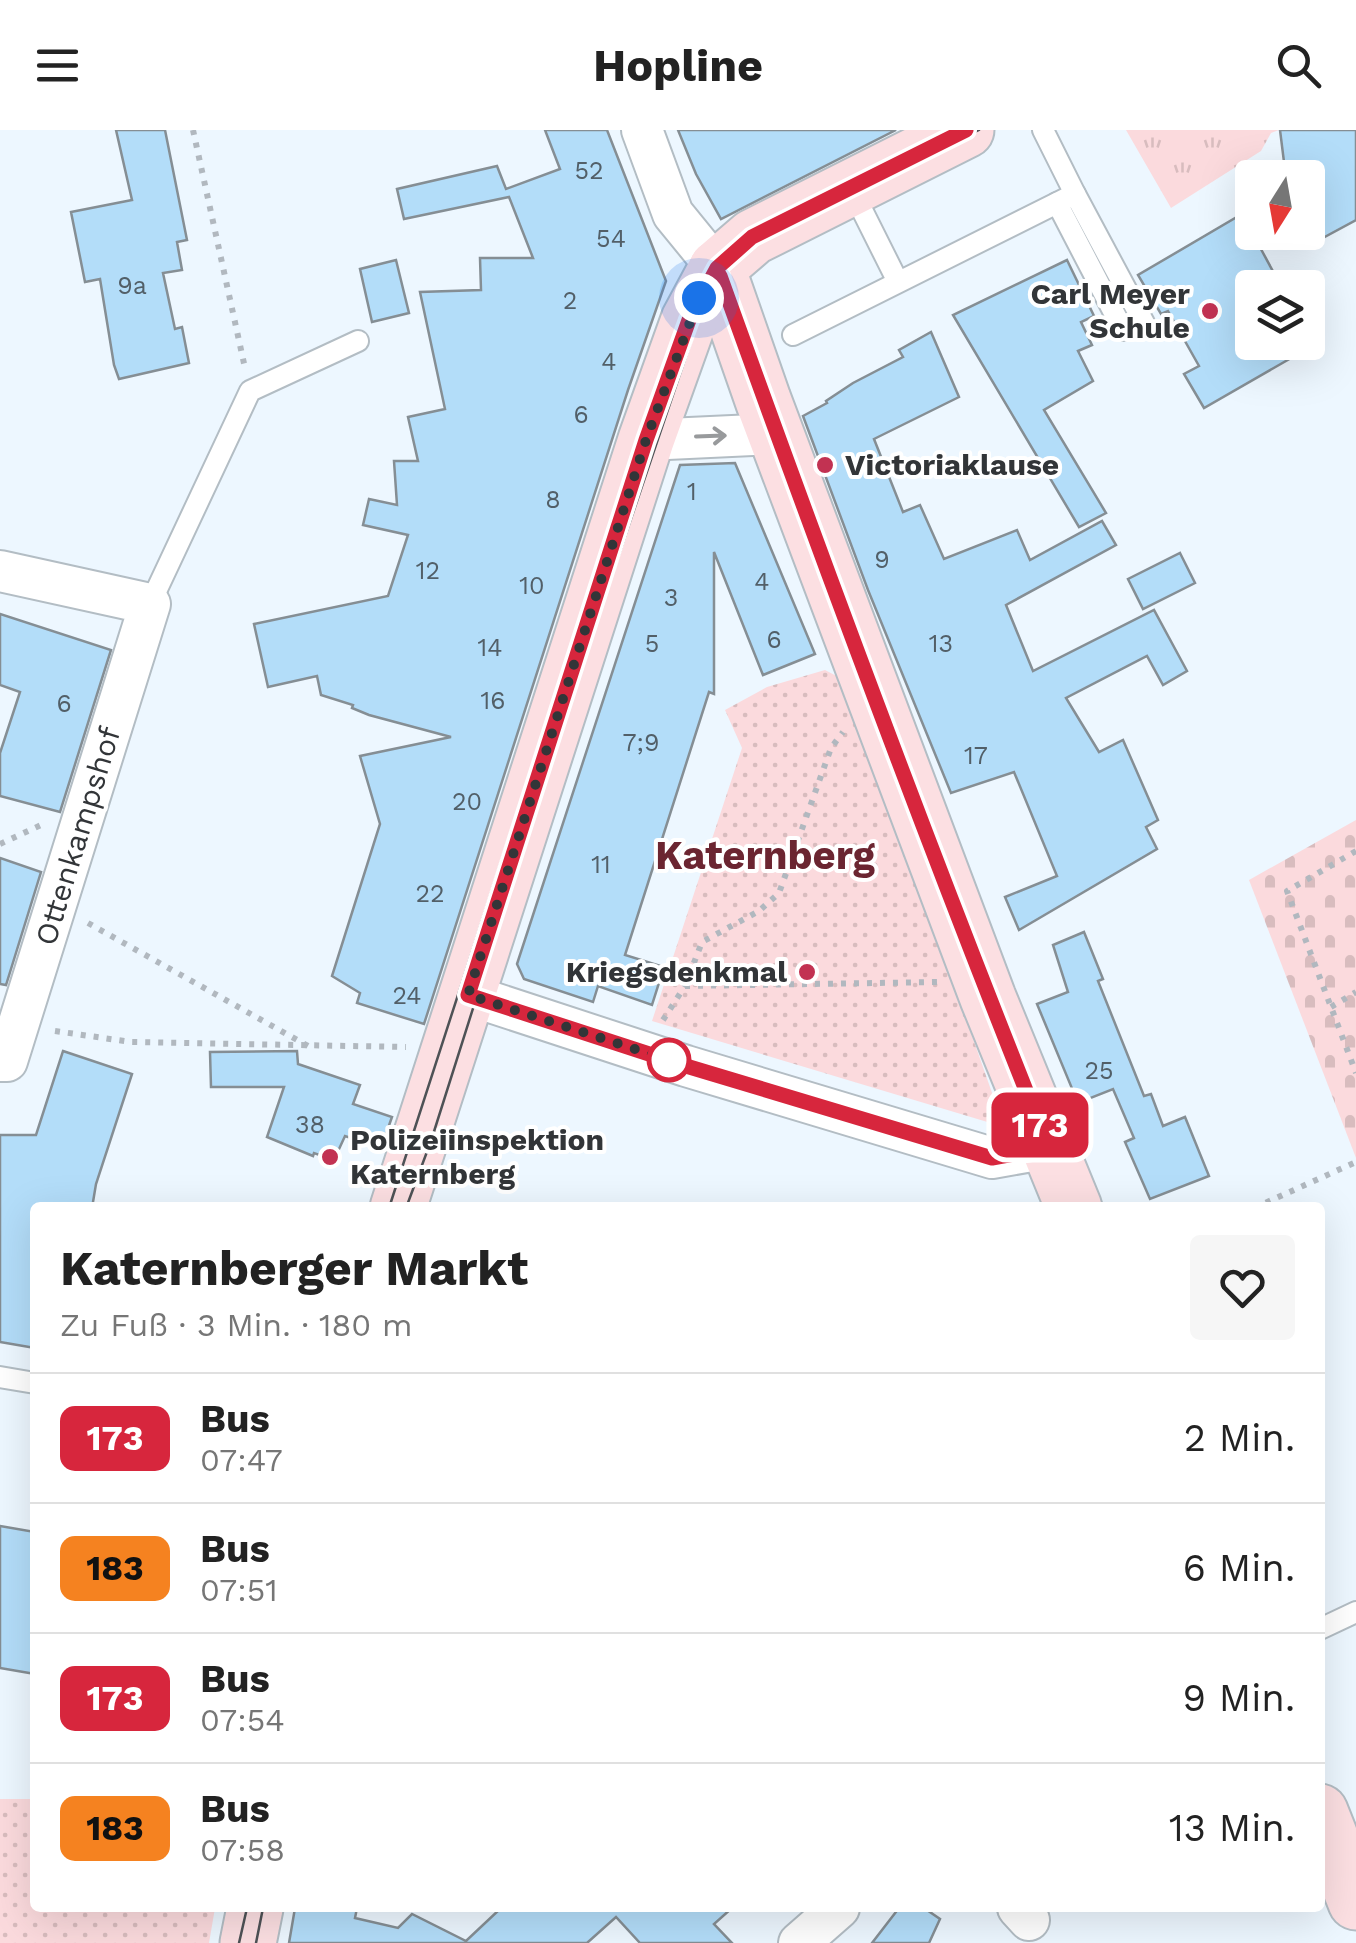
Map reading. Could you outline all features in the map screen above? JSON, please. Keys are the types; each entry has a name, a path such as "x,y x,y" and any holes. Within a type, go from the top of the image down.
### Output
{"main road":[{"path":"400,1202 646,440 689,320 717,268 752,237 966,130"},
{"path":"717,268 978,972 1072,1202"},
{"path":"1325,1824 1356,1902"},
{"path":"248,1943 254,1912"}],"street":[{"path":"642,130 674,214 717,268"},
{"path":"646,440 776,434"},
{"path":"0,571 150,604"},
{"name":"Ottenkampshof","path":"0,1061 8,1061 150,604"},
{"path":"468,995 992,1158 1049,1148"},
{"path":"799,1943 834,1912"}],"lane":[{"path":"1043,130 1066,199 1122,330"},
{"path":"851,187 897,280"},
{"path":"794,335 897,280 1066,199"},
{"path":"1066,199 1144,323"},
{"path":"250,391 358,341"},
{"name":"Ottenkampshof","path":"150,604 250,391"},
{"path":"0,1376 30,1381"},
{"path":"1325,1627 1356,1612"}],"path":[{"path":"193,130 250,391"},
{"path":"643,1050 685,986 702,942 758,911 778,892 831,748 874,692"},
{"path":"1356,852 1287,891 1356,1073"},
{"path":"56,905 310,1047"},
{"path":"685,986 935,983 978,972"},
{"path":"1331,1007 1356,992"},
{"path":"19,1025 131,1042 398,1049 422,1043 450,1054"},
{"path":"1267,1202 1356,1162"}],"green space":[{"path":"1126,130 1279,130 1271,133 1261,151 1247,160 1235,160 1235,167 1171,208"},
{"path":"825,670 848,682 1004,1127 652,1021 742,748 725,710 767,687"},
{"path":"1356,820 1356,1158 1249,880"},
{"path":"0,1799 30,1799 30,1912 214,1912 209,1943 0,1943"}],"building":[{"path":"116,130 165,130 187,240 177,242 182,270 163,273 175,329 182,327 189,363 119,379 100,279 85,282 71,212 132,200"},
{"path":"545,130 607,130 666,281 424,1024 357,1003 360,993 332,976 380,824 360,756 451,737 369,715 352,708 353,705 321,695 317,676 268,687 254,624 388,596 408,535 363,525 369,499 397,505 394,461 418,461 408,417 445,409 420,292 481,290 480,258 533,258 509,197 404,219 397,189 497,166 506,189 560,169"},
{"path":"678,130 896,130 721,219"},
{"path":"1280,130 1356,130 1356,220 1325,237 1325,160 1284,160"},
{"name":"Carl Meyer Schule","path":"1235,218 1235,250 1261,250 1272,270 1235,270 1235,360 1288,360 1204,408 1184,374 1199,366 1168,311 1161,314 1138,275"},
{"path":"396,260 409,313 372,322 360,269"},
{"path":"1067,260 1094,316 1081,322 1092,345 1078,351 1093,381 1044,410 1106,513 1079,527 953,315"},
{"path":"931,332 959,397 874,439 903,512 920,505 944,559 1017,530 1030,560 1102,521 1116,545 1006,605 1033,671 1154,610 1187,671 1163,685 1147,656 1066,698 1099,752 1123,740 1158,820 1146,827 1157,849 1019,930 1005,897 1057,876 1014,772 951,793 868,590 803,416 853,383 903,357 899,350"},
{"path":"735,463 815,654 763,675 714,552 714,694 709,692 625,955 664,967 652,1005 598,986 593,1002 524,979 517,964 680,465"},
{"path":"1180,553 1195,583 1143,609 1128,579"},
{"path":"0,614 111,650 60,812 0,796 0,753 20,692 0,685"},
{"path":"0,858 41,872 6,985 0,984"},
{"path":"1084,932 1103,979 1098,981 1144,1096 1151,1094 1163,1126 1185,1117 1209,1176 1150,1199 1125,1142 1134,1138 1113,1089 1078,1103 1037,1004 1068,992 1053,945"},
{"path":"63,1051 132,1074 93,1202 30,1202 30,1347 0,1342 0,1135 36,1135"},
{"path":"297,1051 298,1064 360,1085 353,1104 392,1117 381,1148 345,1136 334,1160 314,1153 313,1156 267,1137 284,1087 211,1087 210,1052"},
{"path":"0,1526 30,1531 30,1673 0,1668"},
{"path":"294,1912 356,1912 355,1918 398,1928 412,1914 466,1941 497,1912 728,1912 714,1924 732,1943 640,1943 616,1917 587,1943 289,1943"},
{"path":"896,1912 930,1912 940,1919 929,1943 872,1943"}],"tram line":[{"path":"408,1202 585,655 705,300 732,262 757,244 979,130"},
{"path":"391,1202 616,507 691,294 734,242 828,189"},
{"path":"239,1943 246,1912"},
{"path":"256,1943 262,1912"}],"bus line":[{"name":"173","path":"720,276 988,998 1049,1148 992,1158 686,1066 468,995 646,440 706,284 727,256 752,237 966,130"}],"place":[{"name":"Carl Meyer Schule","path":"1210,311"},
{"name":"Victoriaklause","path":"825,465"},
{"name":"Kriegsdenkmal","path":"807,972"},
{"name":"Polizeiinspektion Katernberg","path":"330,1157"}],"district":[{"name":"Katernberg","path":"765,855"}],"route":[{"path":"669,1060 468,995 646,440 699,298"}]}
